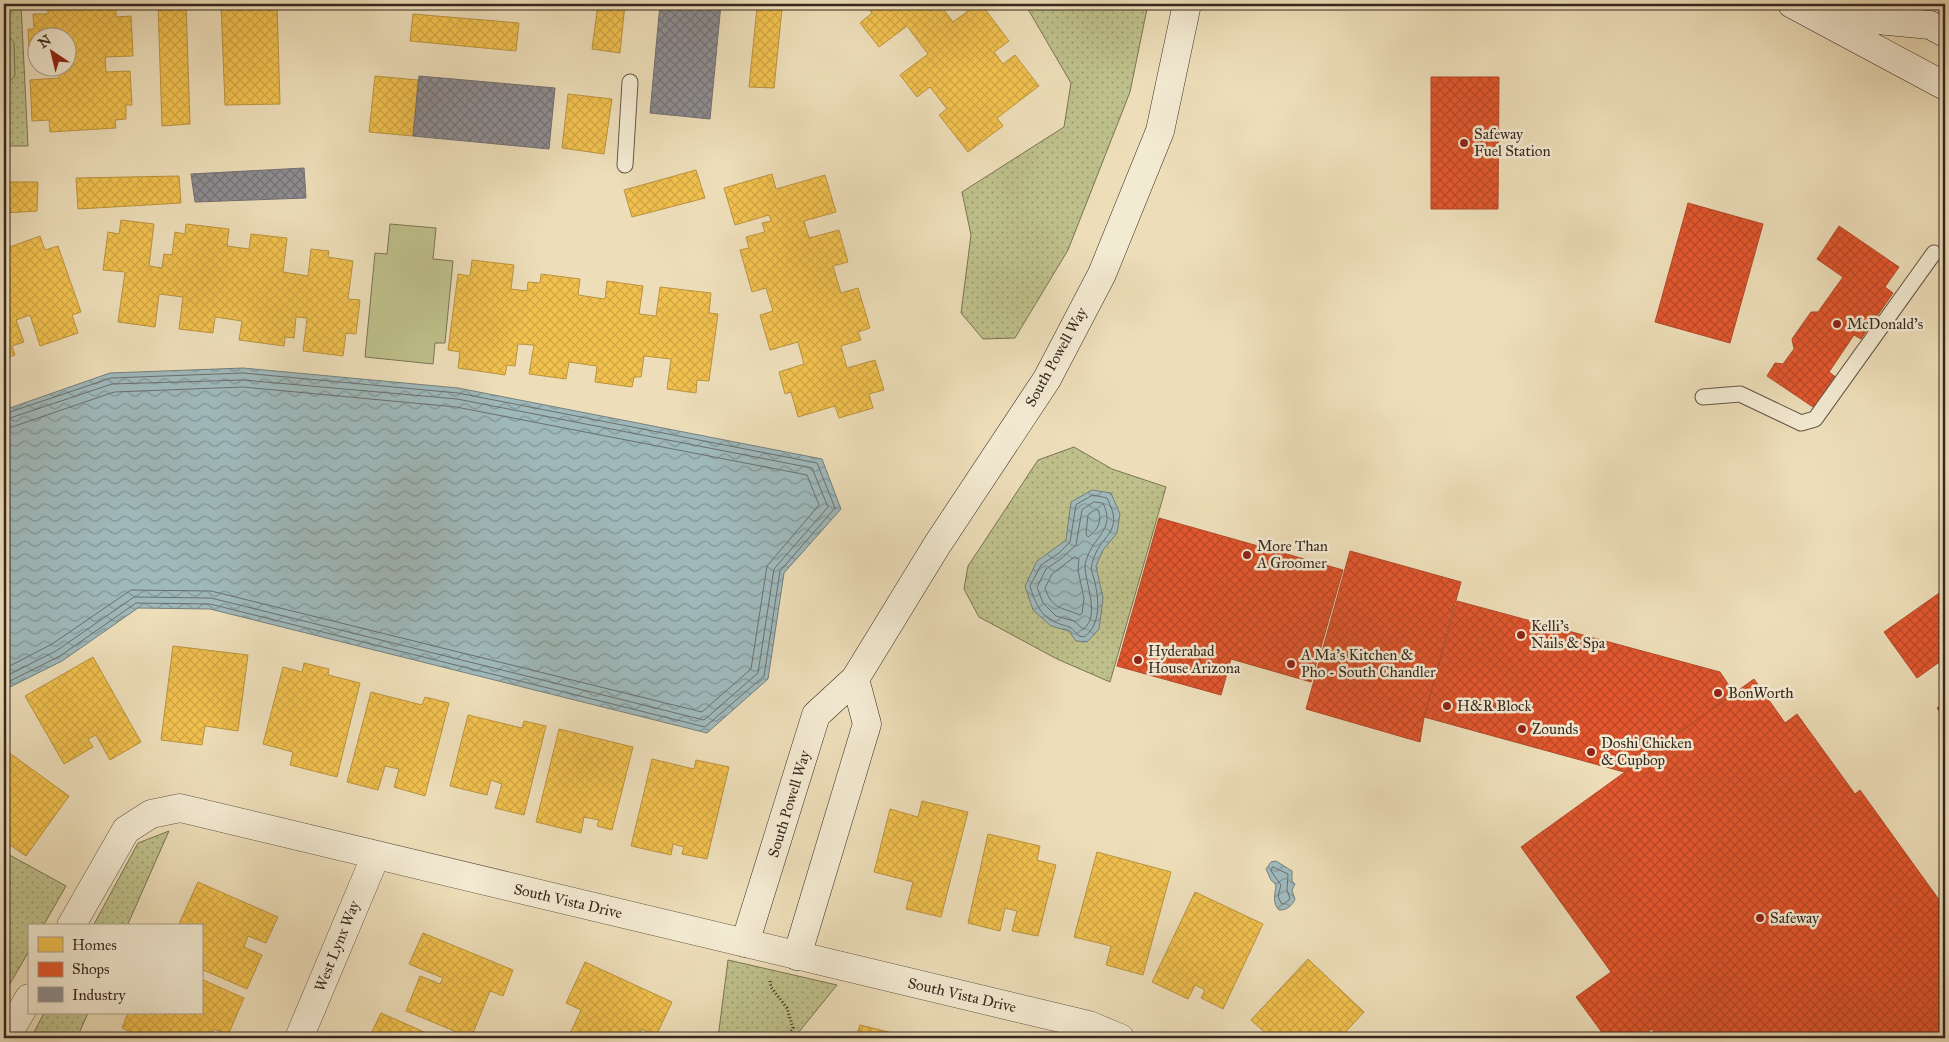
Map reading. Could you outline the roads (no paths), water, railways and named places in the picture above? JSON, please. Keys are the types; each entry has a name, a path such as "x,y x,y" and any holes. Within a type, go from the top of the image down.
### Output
{"street":[{"name":"South Powell Way","path":"752,945 816,715 855,679 937,545 1047,379 1102,274 1160,131 1187,4"},
{"path":"1802,9 1930,25 1945,33"},
{"path":"1802,9 1945,86"},
{"path":"797,956 867,724 855,679"},
{"name":"South Vista Drive","path":"72,924 126,830 151,814 180,808 1089,1025 1120,1038"},
{"name":"West Lynx Way","path":"299,1038 376,855"},
{"path":"4,1038 28,1000"}],"lane":[{"path":"625,165 630,82"},
{"path":"1703,397 1740,394 1801,424 1815,419 1934,253"}],"water":[{"path":"243,368 458,388 822,459 841,509 784,573 768,679 707,733 210,609 138,608 62,661 4,690 4,410 110,373"},
{"path":"1092,490 1111,493 1120,514 1117,533 1103,550 1096,566 1103,598 1099,629 1087,642 1076,641 1069,631 1051,626 1033,610 1025,586 1037,561 1066,540 1071,502"},
{"path":"1276,861 1292,871 1292,881 1295,884 1292,890 1295,899 1284,910 1279,910 1275,905 1276,885 1271,880 1266,869 1271,862"}],"place":[{"name":"Safeway Fuel Station","path":"1464,143"},
{"name":"McDonald's","path":"1837,324"},
{"name":"More Than A Groomer","path":"1247,555"},
{"name":"Kelli's Nails & Spa","path":"1521,635"},
{"name":"Hyderabad House Arizona","path":"1138,660"},
{"name":"A Ma's Kitchen & Pho - South Chandler","path":"1291,664"},
{"name":"BonWorth","path":"1718,693"},
{"name":"H&R Block","path":"1447,706"},
{"name":"Zounds","path":"1522,729"},
{"name":"Doshi Chicken & Cupbop","path":"1591,752"},
{"name":"Safeway","path":"1760,918"}]}
